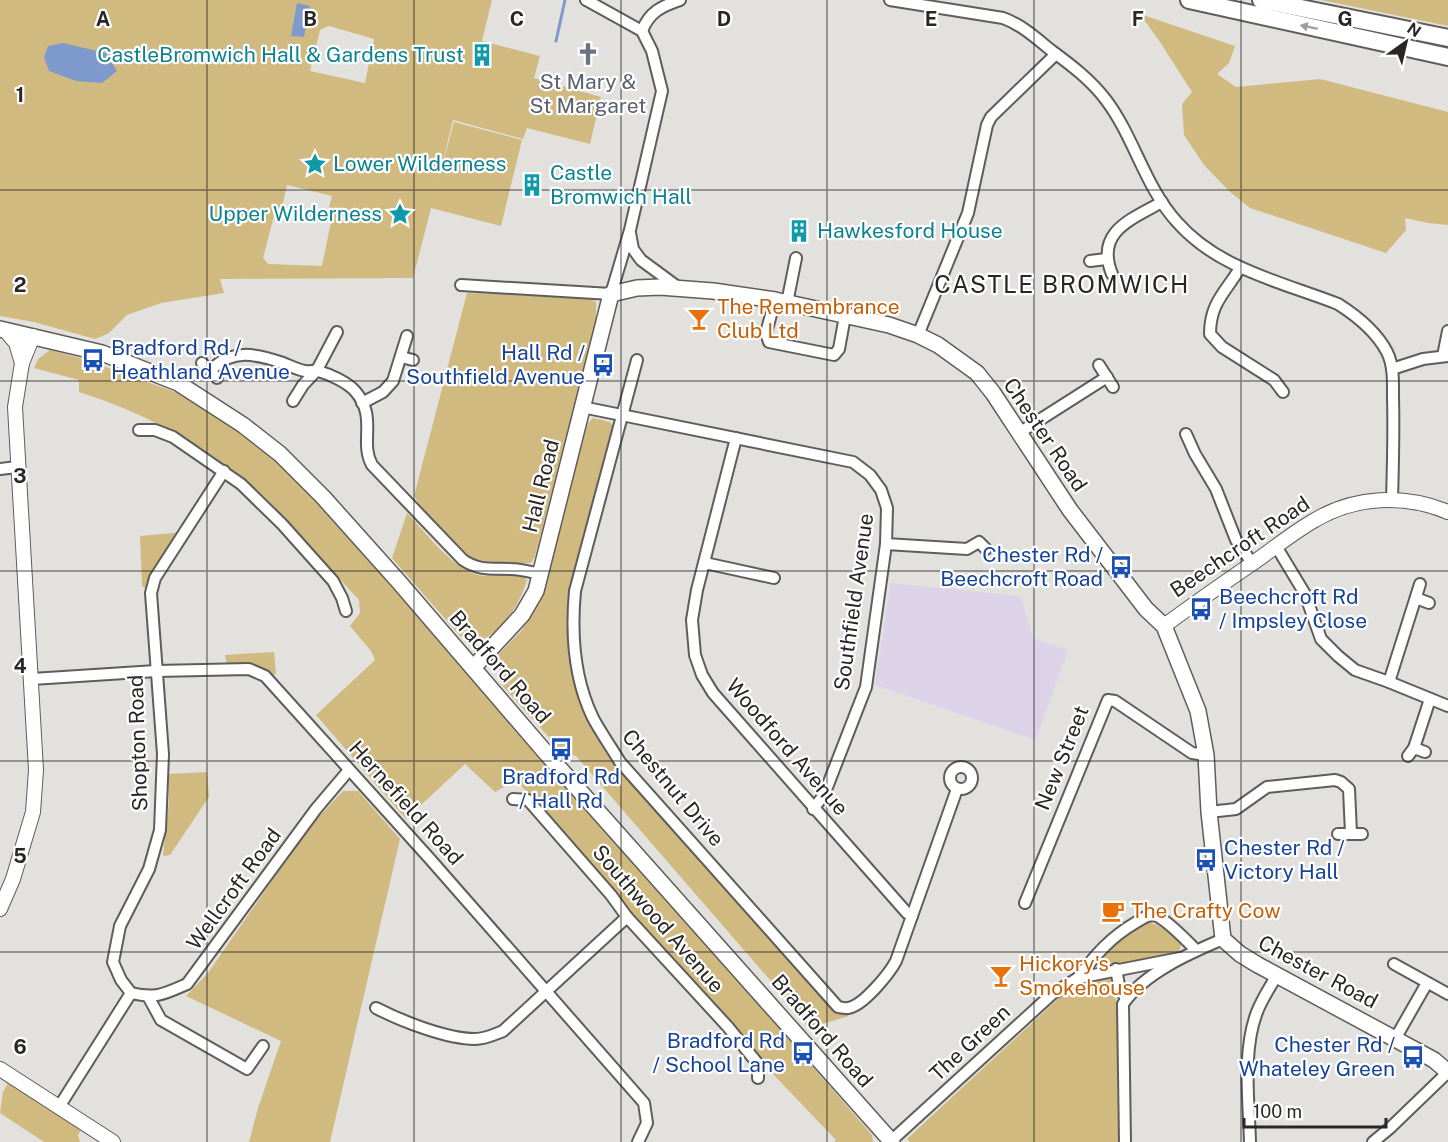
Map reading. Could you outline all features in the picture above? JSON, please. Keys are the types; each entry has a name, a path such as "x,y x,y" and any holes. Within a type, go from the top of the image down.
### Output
{"highway":[{"path":"1189,0 1448,57"},
{"path":"1261,0 1448,38"}],"main road":[{"name":"Chester Road","path":"611,294 637,288 679,288 781,302 889,326 918,335 938,345 977,373 993,393 1070,510 1146,609 1164,626 1198,711 1206,755 1209,812 1223,939 1240,954 1277,975 1441,1062 1448,1072"},
{"name":"Hall Road","path":"473,668 522,615 536,591 611,294"},
{"name":"Bradford Road","path":"2,329 102,353 178,382 243,425 280,454 323,497 891,1142"}],"street":[{"path":"461,285 611,294 630,230 662,91 652,51 642,31 586,0"},
{"path":"642,31 646,20 656,10 680,0"},
{"path":"890,0 1003,18 1017,23 1085,76 1106,99 1162,202 1177,223 1209,250 1240,268 1338,304 1372,331 1387,353 1392,369 1395,434 1392,500"},
{"path":"918,335 968,213 987,125 991,117 1056,54"},
{"path":"1112,274 1106,259 1108,243 1116,231 1162,202"},
{"path":"630,230 633,249 641,260 679,288"},
{"path":"796,258 781,302 766,333 769,342 834,355 839,349 845,316"},
{"path":"1090,261 1106,259"},
{"path":"1240,268 1215,303 1210,317 1210,334 1222,347 1274,380 1283,392"},
{"path":"2,329 16,343 22,363"},
{"path":"1392,369 1423,359 1445,356 1448,331"},
{"path":"293,401 303,385 317,370 337,332"},
{"path":"0,909 13,879 33,812 36,770 15,407 22,363 33,336"},
{"path":"362,403 383,392 393,381 407,336"},
{"path":"210,370 220,360 249,354 280,362 305,372 317,370 354,390 368,419 367,452 372,465 463,560 471,566 486,569 509,569 540,574"},
{"path":"401,357 413,360"},
{"name":"Chestnut Drive","path":"637,360 575,591 574,647 580,684 593,718 620,762 838,1007 847,1009 857,1005 885,979 896,961 912,916"},
{"path":"1099,366 1113,387"},
{"path":"1019,433 1107,377"},
{"name":"Southfield Avenue","path":"582,407 853,462 870,475 880,490 887,508 886,544 866,687 824,795 813,809"},
{"path":"139,430 155,430 173,437 241,484 282,524 333,581 346,611"},
{"path":"1186,434 1215,489 1236,540 1252,563"},
{"name":"Woodford Avenue","path":"736,438 697,590 692,620 695,655 702,675 713,693 813,809 907,914 912,916"},
{"path":"0,469 18,467"},
{"name":"Shopton Road","path":"131,993 121,980 113,962 120,926 149,869 160,830 163,754 151,593 155,578 224,471"},
{"name":"Beechcroft Road","path":"1164,626 1314,520 1342,507 1365,501 1392,500 1432,505 1448,512"},
{"path":"886,544 967,549 979,542 986,549"},
{"path":"1276,546 1305,594 1321,639 1355,670 1448,706"},
{"path":"705,563 774,578"},
{"path":"1389,682 1420,584"},
{"path":"1416,598 1429,603"},
{"name":"Hernefield Road","path":"32,680 156,671 249,669 265,676 644,1103 647,1123 638,1142"},
{"path":"1425,752 1411,752 1430,699"},
{"name":"New Street","path":"1025,903 1108,700 1115,701 1192,753 1206,755"},
{"name":"Wellcroft Road","path":"149,998 187,984 316,809 349,770"},
{"path":"1209,812 1236,809 1268,787 1335,780 1349,789 1357,834 1338,834"},
{"path":"912,916 957,789"},
{"name":"Southwood Avenue","path":"513,799 528,800 611,895 627,917 758,1064 758,1078"},
{"name":"The Green","path":"1078,978 1096,954 1118,933 1149,915 1157,916 1185,938 1196,951"},
{"path":"376,1008 395,1018 432,1031 474,1039 489,1037 502,1031 627,917"},
{"path":"1125,1142 1122,1009 1126,999 1133,991 1180,958 1223,939"},
{"name":"The Green","path":"891,1142 1052,994 1078,978 1180,958"},
{"path":"1394,964 1448,994"},
{"path":"1116,969 1119,985 1126,999"},
{"path":"1250,1142 1249,1048 1252,1029 1257,1010 1277,975"},
{"path":"1395,1039 1427,983"},
{"path":"59,1107 131,993 149,998 161,1020 248,1069 263,1046"},
{"path":"0,1069 105,1140"},
{"path":"1372,1142 1398,1121 1448,1072"}],"shaded area":[{"path":"0,0 492,0 482,41 540,56 534,78 601,97 590,144 527,128 523,139 453,120 438,181 454,122 522,140 501,226 431,208 413,278 220,279 224,293 161,303 127,315 109,333 95,339 34,322 0,316","holes":["329,26 374,39 365,83 310,71 320,30","287,185 332,196 326,219 282,208","276,208 331,222 322,266 268,264 263,258"]},
{"path":"1321,0 1448,0 1448,26"},
{"path":"1140,14 1235,46 1229,63 1217,74 1236,87 1320,79 1448,112 1448,225 1405,218 1406,230 1386,253 1250,208 1229,191 1204,165 1184,135 1182,104 1192,92"},
{"path":"467,293 575,296 590,298 596,302 596,324 535,556 531,563 500,563 472,559 427,517 414,496"},
{"path":"50,350 84,359 183,395 228,422 299,482 448,647 872,1135 873,1142 834,1142 836,1140 770,1071 516,780 495,792 465,764 406,819 316,715 375,660 371,651 350,626 360,613 359,600 266,499 233,470 170,430 126,409 79,392 79,380 34,368 38,359"},
{"path":"593,418 610,422 613,426 573,585 568,629 570,654 604,743 849,1016 808,1028 789,1002 576,756 563,753 502,685 497,662 499,654 522,630 540,596 588,423"},
{"path":"407,513 449,558 469,571 484,576 521,574 527,580 509,617 486,638 476,642 460,636 392,558"},
{"path":"185,532 151,593 142,586 140,536"},
{"path":"891,583 1020,596 1034,639 1068,650 1036,740 875,685"},
{"path":"274,652 276,674 271,676 259,667 227,664 225,655"},
{"path":"207,772 209,797 170,855 163,856 169,802 168,774"},
{"path":"343,791 358,791 400,839 330,1142 249,1142 281,1041 186,996 208,973 310,826"},
{"path":"1145,922 1160,926 1174,935 1182,943 1179,951 1103,966 1101,959 1110,949"},
{"path":"1110,976 1117,1004 1118,1142 910,1142 907,1139 1061,996 1089,981"},
{"path":"8,1083 15,1084 82,1128 78,1135 80,1142 44,1142 0,1113 3,1092"}],"water":[{"path":"297,3 310,6 304,37 291,36"},
{"path":"63,43 106,53 117,71 102,83 76,81 49,71 44,57 48,46"}],"waterway":[{"path":"556,41 565,0"}],"place":[{"name":"St Mary & St Margaret","path":"588,54"},
{"name":"CastleBromwich Hall & Gardens Trust","path":"482,55"},
{"name":"Lower Wilderness","path":"315,164"},
{"name":"Castle Bromwich Hall","path":"532,185"},
{"name":"Upper Wilderness","path":"400,214"},
{"name":"Hawkesford House","path":"799,231"},
{"name":"The Remembrance Club Ltd","path":"699,319"},
{"name":"Bradford Rd / Heathland Avenue","path":"93,360"},
{"name":"Hall Rd / Southfield Avenue","path":"603,365"},
{"name":"Chester Rd / Beechcroft Road","path":"1121,567"},
{"name":"Beechcroft Rd / Impsley Close","path":"1201,609"},
{"name":"Bradford Rd / Hall Rd","path":"561,749"},
{"name":"Chester Rd / Victory Hall","path":"1206,860"},
{"name":"The Crafty Cow","path":"1113,911"},
{"name":"Hickory's Smokehouse","path":"1001,976"},
{"name":"Bradford Rd / School Lane","path":"803,1053"},
{"name":"Chester Rd / Whateley Green","path":"1413,1057"}],"district":[{"name":"CASTLE BROMWICH","path":"1062,285"}]}
